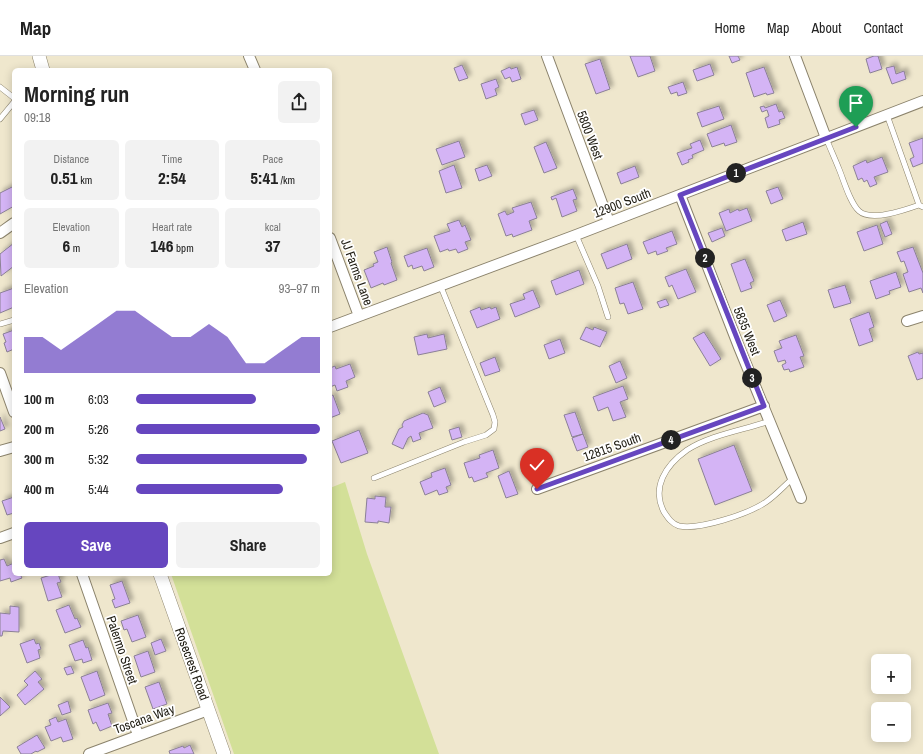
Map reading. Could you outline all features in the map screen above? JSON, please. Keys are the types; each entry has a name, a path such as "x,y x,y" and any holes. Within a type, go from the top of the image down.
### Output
{"main road":[{"path":"39,56 42,68"},
{"name":"Rosecrest Road","path":"161,576 224,754"}],"street":[{"path":"249,56 254,68"},
{"name":"5800 West","path":"547,56 609,222"},
{"path":"795,56 826,138"},
{"name":"12900 South","path":"332,326 576,236 826,138 923,102"},
{"name":"5835 West","path":"680,195 800,498"},
{"path":"0,233 12,224"},
{"name":"JJ Farms Lane","path":"332,243 359,316"},
{"path":"907,322 923,316"},
{"path":"0,374 10,392 12,402"},
{"name":"12815 South","path":"537,489 764,406"},
{"path":"0,452 12,447"},
{"path":"0,538 12,534"},
{"name":"Palermo Street","path":"83,576 138,735"},
{"name":"Toscana Way","path":"90,754 208,710"}],"lane":[{"path":"0,87 12,96"},
{"path":"0,119 12,104"},
{"path":"826,138 852,202 859,211 874,216 921,206 887,115"},
{"path":"576,236 598,286 608,317"},
{"path":"374,478 486,435 494,428 494,415 441,287"},
{"path":"0,324 12,321"},
{"path":"770,421 720,435 687,450 668,467 660,481 659,498 663,509 669,520 678,526 697,526 750,511 766,502 793,478"}],"green space":[{"path":"345,482 367,554 439,754 234,754 172,576 332,576 332,487"}],"building":[{"path":"630,56 650,56 655,71 638,77"},
{"path":"729,56 738,56 740,60 732,63"},
{"path":"878,56 882,69 870,73 866,59"},
{"path":"600,59 610,89 596,94 585,64"},
{"path":"710,64 714,75 697,81 693,70"},
{"path":"462,65 468,78 459,81 454,68"},
{"path":"894,66 896,74 904,71 906,79 892,84 886,68"},
{"path":"510,67 511,69 517,67 521,79 512,82 510,77 505,79 501,71"},
{"path":"764,67 774,93 767,95 766,93 754,97 746,73"},
{"path":"496,79 499,87 495,89 497,95 486,99 481,84"},
{"path":"683,82 687,93 678,96 677,92 671,94 668,87"},
{"path":"776,104 779,112 782,111 785,118 779,120 780,124 768,128 765,118 769,116 767,110 762,112 760,107 764,106 765,108"},
{"path":"719,106 724,119 702,127 697,113"},
{"path":"534,110 538,120 525,125 521,114"},
{"path":"731,125 737,142 725,146 724,143 712,147 707,134"},
{"path":"923,138 923,163 913,167 910,159 914,157 909,143"},
{"path":"700,140 704,150 692,155 693,158 688,160 689,162 682,165 677,153 692,148 690,144"},
{"path":"459,141 465,157 442,165 436,149"},
{"path":"546,142 557,168 544,173 534,147"},
{"path":"882,157 888,172 874,177 877,184 870,187 867,180 864,182 862,178 858,180 853,166 866,160 867,163"},
{"path":"454,165 462,188 446,193 439,171"},
{"path":"487,165 492,176 479,181 475,169"},
{"path":"635,166 639,177 621,184 617,173"},
{"path":"12,187 12,207 0,214 0,193"},
{"path":"778,187 783,199 771,204 766,191"},
{"path":"573,189 577,199 573,200 577,211 562,217 556,198 552,200 551,197"},
{"path":"531,202 537,218 529,221 532,230 513,237 512,234 506,236 498,214 505,211 507,215 514,212 512,208"},
{"path":"747,208 752,221 726,231 719,213 729,209 730,213 738,209 739,211"},
{"path":"459,220 462,227 465,225 471,240 465,242 468,249 458,253 456,249 449,251 448,249 440,252 434,236 450,231 447,224"},
{"path":"887,221 892,234 885,237 880,224"},
{"path":"803,222 807,234 786,241 782,230"},
{"path":"877,225 883,244 864,251 857,232"},
{"path":"722,228 725,236 712,242 708,233"},
{"path":"672,231 677,244 666,248 668,251 657,255 656,251 648,254 643,242"},
{"path":"627,244 632,259 607,269 601,254"},
{"path":"12,245 12,268 1,276 0,254"},
{"path":"387,247 397,280 384,285 383,283 371,288 364,270 374,266 373,264 378,262 374,252"},
{"path":"913,247 923,273 923,293 921,288 909,292 903,274 908,272 904,261 901,262 897,252"},
{"path":"427,248 434,267 424,271 422,266 413,269 412,265 408,267 404,256"},
{"path":"745,259 754,281 750,283 752,288 741,292 731,264"},
{"path":"686,269 696,292 678,299 672,285 669,287 665,277"},
{"path":"579,270 584,284 556,295 551,281"},
{"path":"896,272 901,287 889,291 890,294 876,299 870,281"},
{"path":"633,282 643,309 628,314 624,303 620,304 615,288"},
{"path":"845,285 851,303 834,308 828,290"},
{"path":"12,289 12,308 0,313 0,293"},
{"path":"533,290 540,307 515,317 510,304 525,299 523,294"},
{"path":"666,299 669,305 660,308 657,302"},
{"path":"780,300 787,316 774,322 767,305"},
{"path":"480,307 481,310 496,307 500,319 477,328 470,311"},
{"path":"869,312 874,327 869,329 873,341 859,346 850,319"},
{"path":"586,327 593,330 594,327 607,332 600,347 580,339"},
{"path":"12,331 12,350 7,352 4,343 6,342 3,334"},
{"path":"704,332 721,359 710,366 693,338"},
{"path":"427,334 428,338 444,334 447,349 418,355 414,337"},
{"path":"796,335 804,356 800,357 804,367 790,372 789,369 784,370 782,365 786,363 785,360 778,362 774,351 782,348 779,341"},
{"path":"560,339 565,353 549,359 544,345"},
{"path":"918,352 919,354 923,353 923,378 917,380 908,356"},
{"path":"495,357 500,371 485,376 480,363"},
{"path":"620,361 627,378 616,383 609,366"},
{"path":"350,364 355,377 346,381 348,387 337,391 335,385 332,386 332,367 335,366 336,369"},
{"path":"623,386 628,399 620,402 626,417 613,421 608,407 598,411 593,397"},
{"path":"440,387 446,402 434,407 428,392"},
{"path":"332,395 340,414 332,417"},
{"path":"575,412 583,434 572,437 564,415"},
{"path":"423,413 428,415 433,428 419,433 421,439 413,442 411,436 408,438 403,449 392,444 399,429 403,427 402,425 404,421"},
{"path":"0,417 5,429 0,431"},
{"path":"459,427 462,437 452,440 449,430"},
{"path":"359,430 368,453 341,463 332,441"},
{"path":"583,434 588,447 577,451 572,438"},
{"path":"734,445 752,491 715,505 698,459"},
{"path":"493,450 499,468 486,473 488,477 474,482 472,477 469,478 464,463 480,458 479,455"},
{"path":"445,468 451,485 446,487 448,492 439,495 437,490 425,495 420,482 432,477 431,473"},
{"path":"509,471 518,494 506,498 498,476"},
{"path":"375,496 386,497 385,507 391,507 389,523 378,521 378,523 365,522 367,498 375,499"},
{"path":"12,498 12,514 7,515 2,501"},
{"path":"4,559 7,566 12,564 12,576 21,576 22,578 11,582 10,578 0,581 0,560"},
{"path":"48,576 59,576 61,582 57,583 62,597 48,601 41,578"},
{"path":"122,581 130,603 115,608 112,600 115,599 110,585"},
{"path":"69,605 75,619 77,618 81,627 65,633 56,610"},
{"path":"10,606 19,607 19,632 3,631 2,636 0,636 0,613 10,614"},
{"path":"138,615 146,637 132,642 127,629 124,630 121,621"},
{"path":"34,639 36,644 39,643 41,649 38,650 40,658 27,663 20,644"},
{"path":"161,639 166,651 155,655 151,643"},
{"path":"83,640 86,648 88,647 92,660 83,663 82,659 75,661 69,645"},
{"path":"148,651 155,672 141,677 134,656"},
{"path":"71,666 74,673 67,675 64,668"},
{"path":"35,671 42,679 38,682 44,689 25,705 17,695 28,685 24,681"},
{"path":"97,671 105,695 90,701 81,677"},
{"path":"159,682 167,704 153,709 145,687"},
{"path":"0,697 10,707 0,716"},
{"path":"68,701 71,712 62,715 58,705"},
{"path":"108,703 112,713 108,714 112,726 100,731 96,722 93,724 88,710"},
{"path":"56,717 58,722 66,719 73,739 63,742 61,737 51,741 45,727 51,725 49,720"},
{"path":"37,735 45,748 31,754 21,754 17,747"},
{"path":"190,745 194,754 170,754 169,751 183,746 184,748"}],"route":[{"path":"537,489 764,406 739,347 680,195 856,127"}]}
